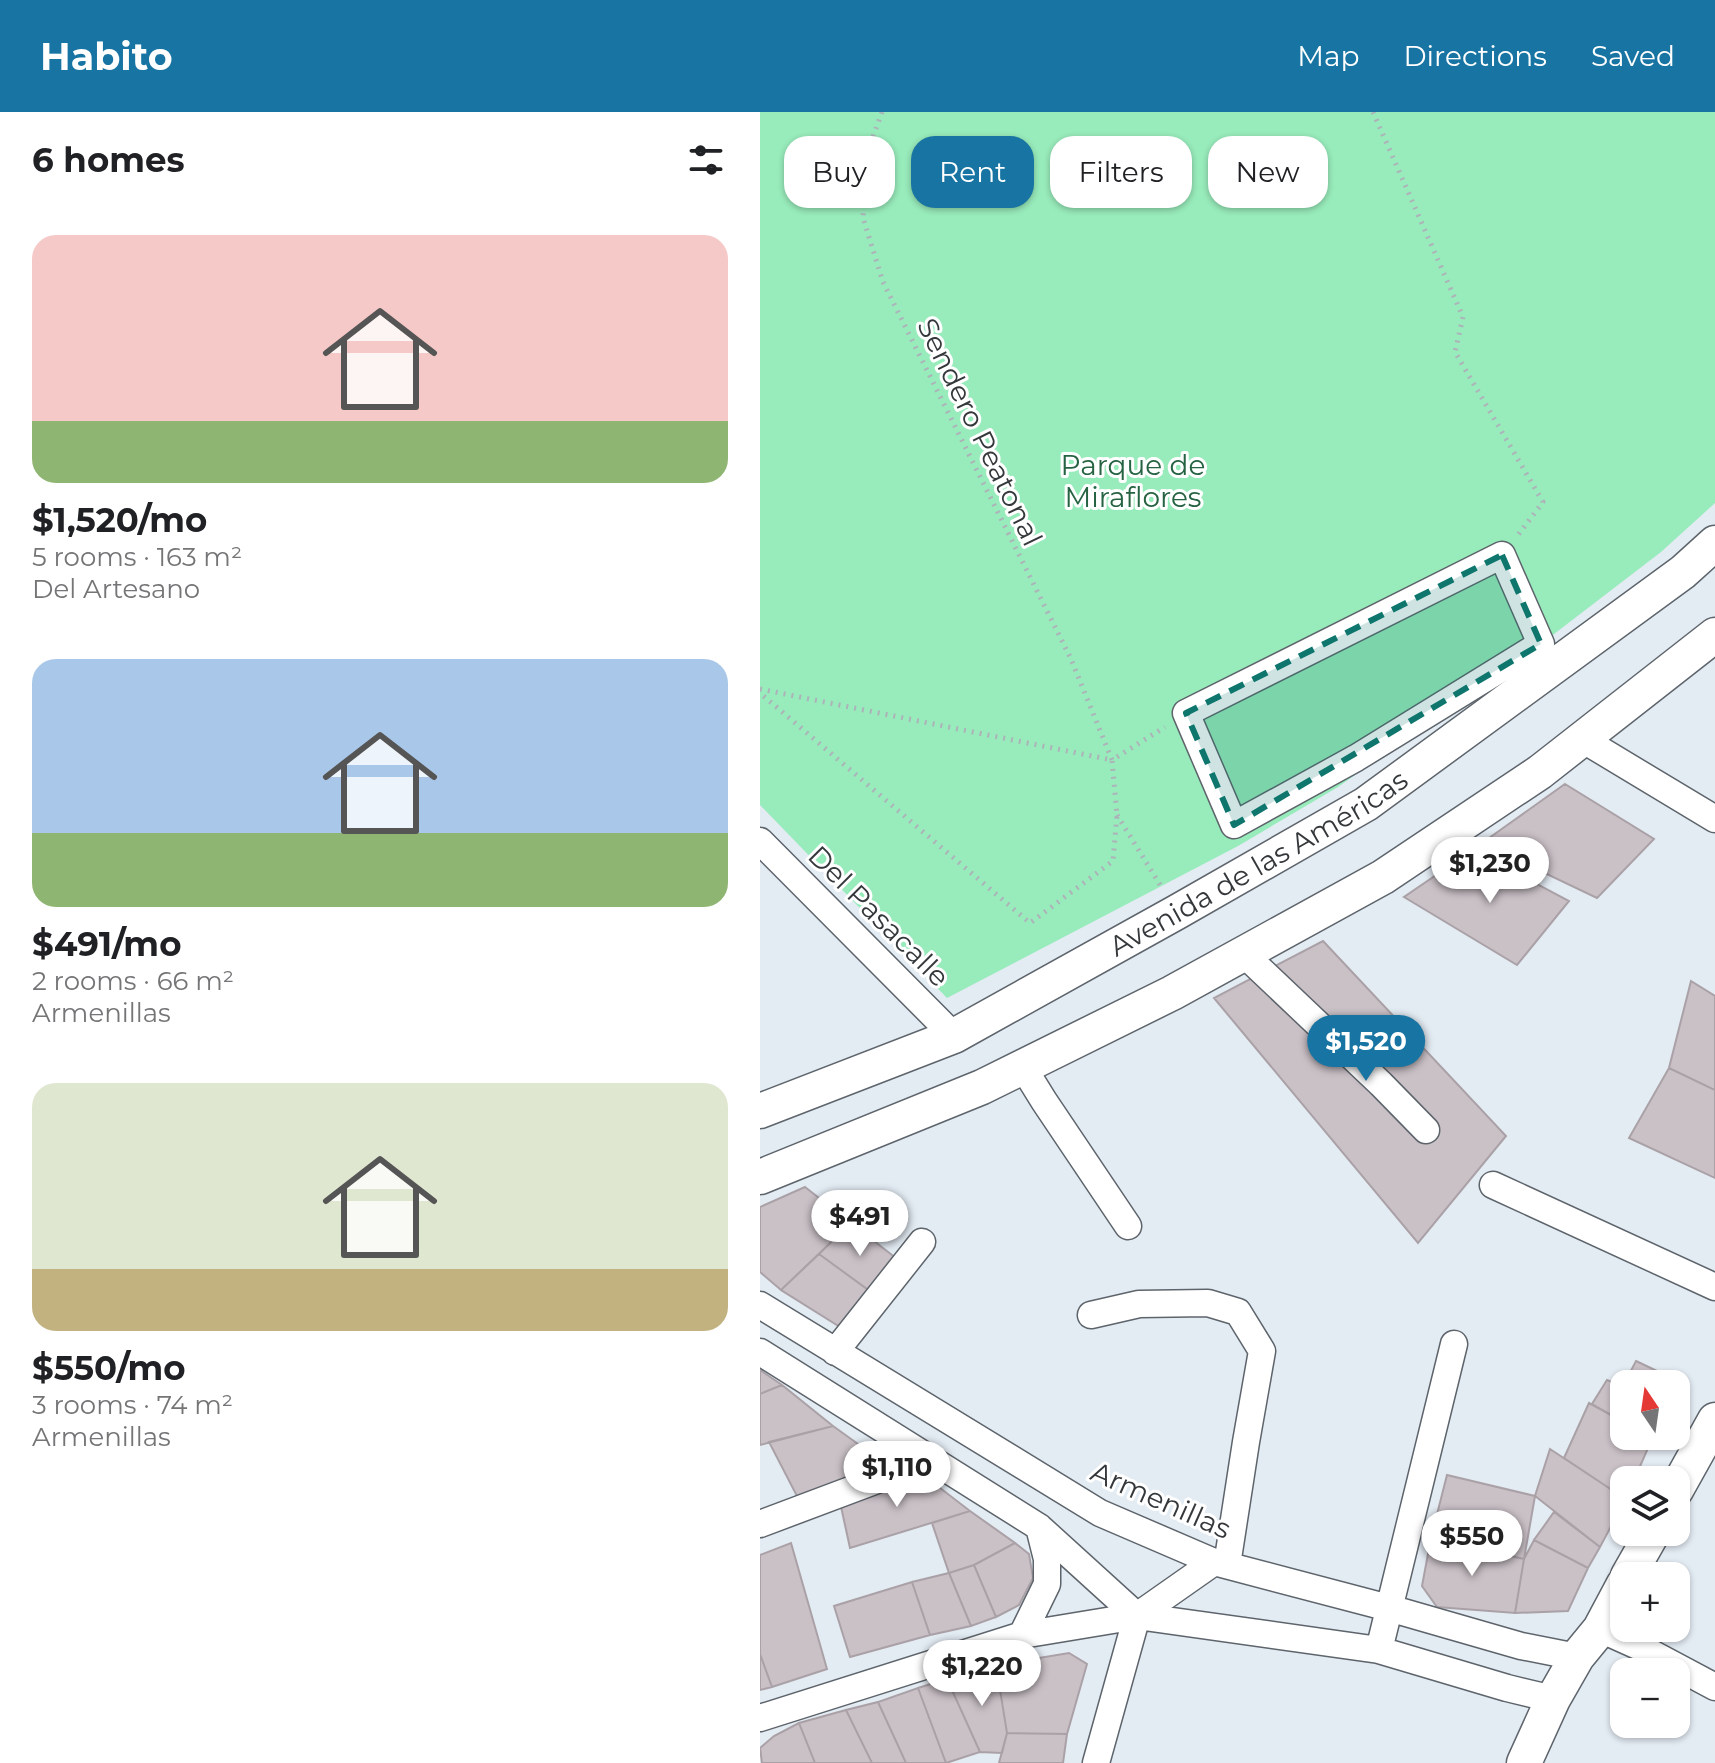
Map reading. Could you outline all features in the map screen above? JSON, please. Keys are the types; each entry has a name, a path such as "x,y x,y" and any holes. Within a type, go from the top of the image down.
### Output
{"main road":[{"name":"Avenida de las Américas","path":"760,1111 954,1036 1366,804 1683,572 1715,543"},
{"path":"760,1177 982,1087 1172,993 1383,877 1540,772 1715,635"},
{"path":"1689,1466 1715,1420"},
{"path":"1524,1763 1553,1699 1577,1657 1600,1629 1610,1610"}],"street":[{"path":"1502,555 1541,644 1356,758 1234,825 1186,713 1502,555"},
{"path":"1582,739 1715,819"},
{"name":"Del Pasacalle","path":"760,841 954,1036"},
{"path":"1244,954 1426,1130"},
{"path":"1023,1067 1128,1226"},
{"path":"1493,1185 1715,1287"},
{"path":"835,1352 922,1242"},
{"path":"1091,1315 1139,1304 1208,1303 1238,1312 1262,1351 1221,1564 1137,1616 1096,1763"},
{"name":"Armenillas","path":"760,1305 1100,1513 1221,1564 1521,1646 1577,1657"},
{"path":"1379,1650 1454,1344"},
{"path":"760,1352 1039,1527 1137,1616"},
{"path":"760,1524 893,1474 926,1456"},
{"path":"1022,1635 1047,1584 1047,1559 1039,1527"},
{"path":"760,1718 1022,1635 1137,1616 1379,1650 1553,1699"},
{"path":"1600,1629 1715,1687"}],"path":[{"name":"Sendero Peatonal","path":"760,691 1030,923 1113,861 1117,815 1112,760 1071,659 883,282 863,218 867,153 882,112"},
{"path":"1373,112 1463,317 1455,352 1543,502 1502,555"},
{"name":"Sendero Peatonal","path":"760,691 1112,760"},
{"path":"1112,760 1186,713"},
{"path":"1117,815 1177,912"}],"highlighted area":[{"path":"1502,555 1541,644 1234,825 1186,713"}],"green space":[{"name":"Parque de Miraflores","path":"760,112 1715,112 1715,503 1661,552 1541,644 1338,787 1238,846 947,998 760,805"}],"building":[{"path":"1565,784 1654,839 1597,898 1482,843"},
{"path":"1473,850 1569,901 1517,965 1404,897"},
{"path":"1323,941 1506,1136 1418,1243 1214,998"},
{"path":"1691,981 1715,996 1715,1090 1669,1068"},
{"path":"1669,1068 1715,1090 1715,1178 1629,1138"},
{"path":"805,1187 851,1223 781,1290 760,1272 760,1207"},
{"path":"851,1223 901,1262 871,1292 819,1254"},
{"path":"819,1254 871,1292 840,1327 781,1290"},
{"path":"1636,1361 1655,1370 1631,1370"},
{"path":"760,1370 782,1385 760,1394"},
{"path":"1607,1380 1610,1381 1610,1414 1592,1404"},
{"path":"782,1385 833,1426 760,1445 760,1394"},
{"path":"1589,1403 1610,1414 1610,1450 1647,1450 1640,1466 1610,1466 1610,1489 1564,1458"},
{"path":"833,1426 883,1462 798,1498 769,1442"},
{"path":"1550,1449 1610,1489 1610,1528 1600,1547 1535,1496"},
{"path":"918,1471 970,1511 850,1548 840,1502"},
{"path":"1447,1475 1535,1496 1524,1559 1431,1538"},
{"path":"970,1511 1015,1543 974,1565 949,1573 932,1523"},
{"path":"1554,1512 1600,1547 1588,1568 1534,1540"},
{"path":"1431,1538 1524,1559 1515,1613 1437,1607 1422,1586"},
{"path":"1534,1540 1588,1568 1568,1611 1515,1613 1524,1559"},
{"path":"791,1543 827,1669 772,1687 760,1654 760,1555"},
{"path":"1015,1543 1029,1554 1033,1578 1019,1605 996,1617 974,1565"},
{"path":"974,1565 996,1617 971,1626 949,1573"},
{"path":"949,1573 971,1626 930,1635 912,1582"},
{"path":"912,1582 930,1635 850,1657 834,1606"},
{"path":"1069,1653 1087,1664 1067,1734 1007,1733 996,1665"},
{"path":"760,1654 772,1687 760,1690"},
{"path":"996,1665 1007,1733 1002,1753 980,1752 947,1679"},
{"path":"947,1679 980,1752 946,1763 918,1688"},
{"path":"918,1688 946,1763 906,1763 878,1702"},
{"path":"878,1702 906,1763 872,1763 846,1710"},
{"path":"846,1710 872,1763 815,1763 799,1723"},
{"path":"799,1723 815,1763 762,1763 760,1748 774,1736"},
{"path":"1007,1733 1067,1734 1063,1763 999,1763"}]}
